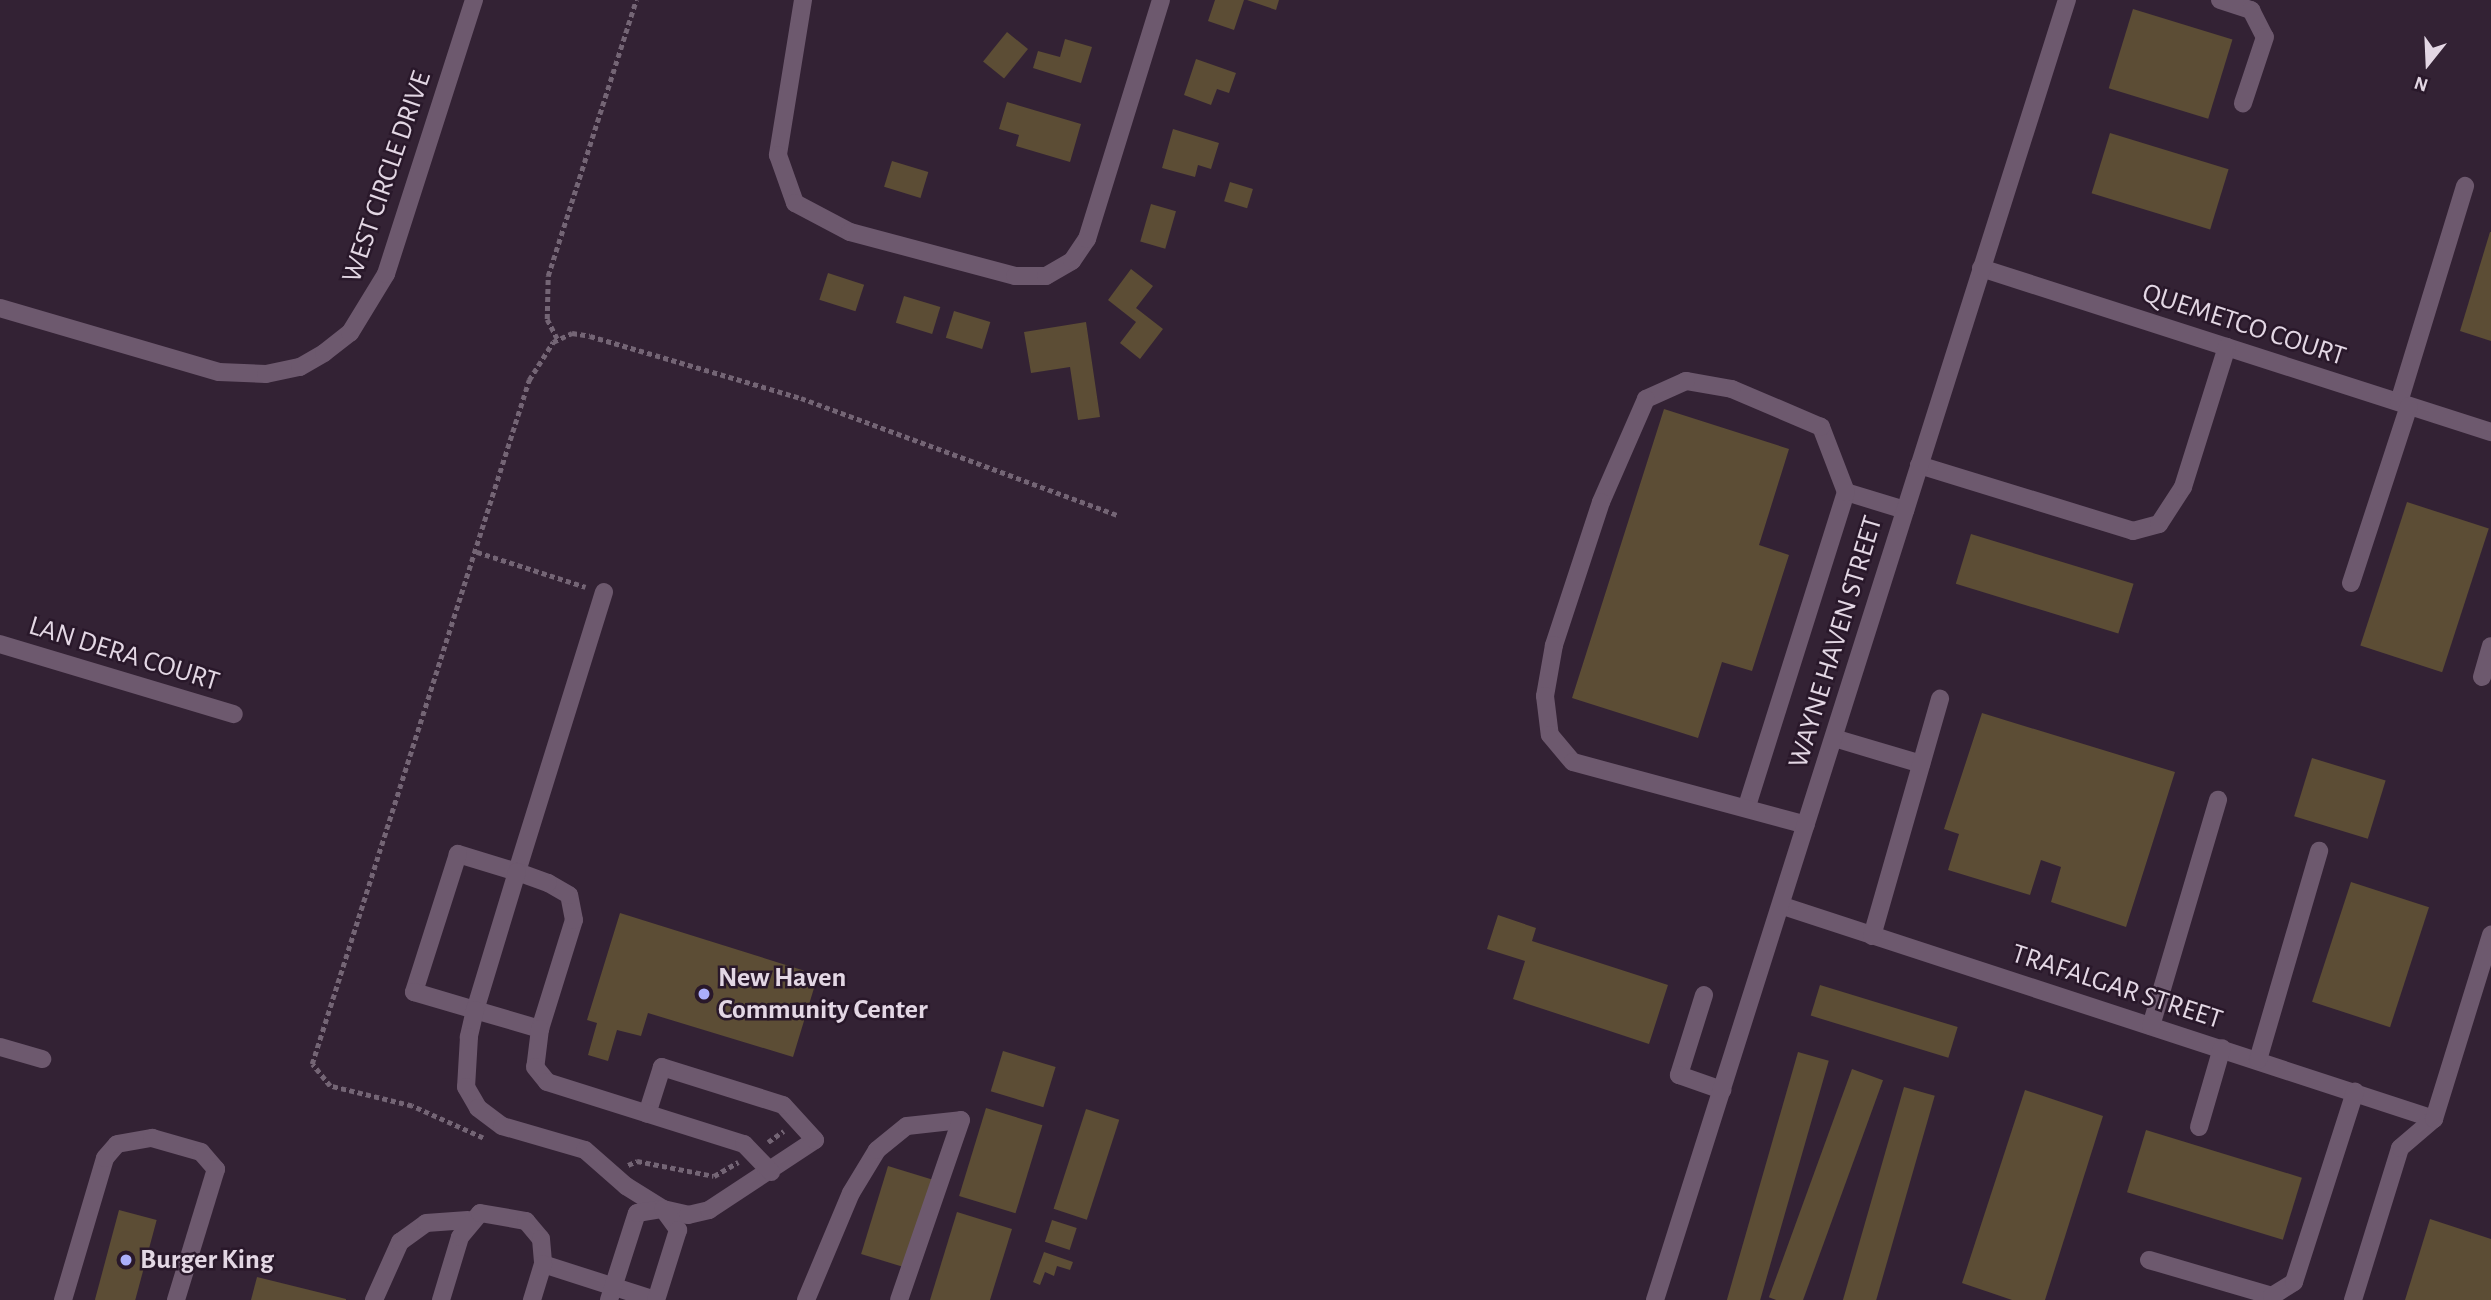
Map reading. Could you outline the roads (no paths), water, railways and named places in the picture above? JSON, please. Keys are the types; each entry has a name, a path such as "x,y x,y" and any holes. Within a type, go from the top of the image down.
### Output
{"street":[{"name":"WEST CIRCLE DRIVE","path":"0,308 219,372 266,374 300,367 324,353 350,333 386,275 474,0"},
{"path":"803,0 778,155 795,203 850,232 1015,276 1046,276 1072,261 1087,239 1161,0"},
{"name":"WAYNE HAVEN STREET","path":"1656,1300 1783,906 1806,825 2067,0"},
{"path":"2220,0 2250,10 2265,37 2243,103"},
{"path":"2351,583 2465,186"},
{"name":"QUEMETCO COURT","path":"1981,268 2491,432"},
{"path":"1919,465 2133,531 2159,524 2183,487 2227,347"},
{"path":"1747,806 1846,492 1821,427 1732,389 1686,381 1646,399 1601,502 1553,645 1545,696 1550,735 1573,762 1747,806 1806,825"},
{"path":"1846,492 1905,510"},
{"path":"543,1264 611,1293 655,1300 678,1230 663,1209 585,1150 502,1126 478,1108 466,1087 465,1064 475,1010 604,592"},
{"name":"LAN DERA COURT","path":"0,644 234,714"},
{"path":"2482,677 2491,646"},
{"path":"1872,936 1940,699"},
{"path":"1834,738 1920,764"},
{"path":"2151,1026 2218,800"},
{"path":"2258,1060 2319,851"},
{"path":"540,1029 414,992 458,854 517,872 561,890 573,903 540,1029 535,1067 547,1082 744,1144 771,1172"},
{"name":"TRAFALGAR STREET","path":"1783,906 2434,1119"},
{"path":"2353,1300 2400,1148 2434,1119 2491,935"},
{"path":"1704,995 1679,1076 1723,1090"},
{"path":"0,1047 43,1059"},
{"path":"2200,1127 2222,1048"},
{"path":"611,1293 637,1213 663,1209 688,1215 709,1210 771,1172 814,1140 783,1105 663,1067 647,1114"},
{"path":"2149,1260 2272,1296 2294,1282 2355,1092"},
{"path":"812,1299 851,1192 877,1150 907,1126 961,1120 898,1300"},
{"path":"63,1300 105,1158 117,1144 152,1138 201,1152 216,1169 176,1300"},
{"path":"374,1300 400,1242 426,1223 468,1220 480,1213 526,1221 541,1239 543,1264 532,1300"},
{"path":"441,1300 468,1220"}],"place":[{"name":"New Haven Community Center","path":"704,994"},
{"name":"Burger King","path":"126,1260"}]}
